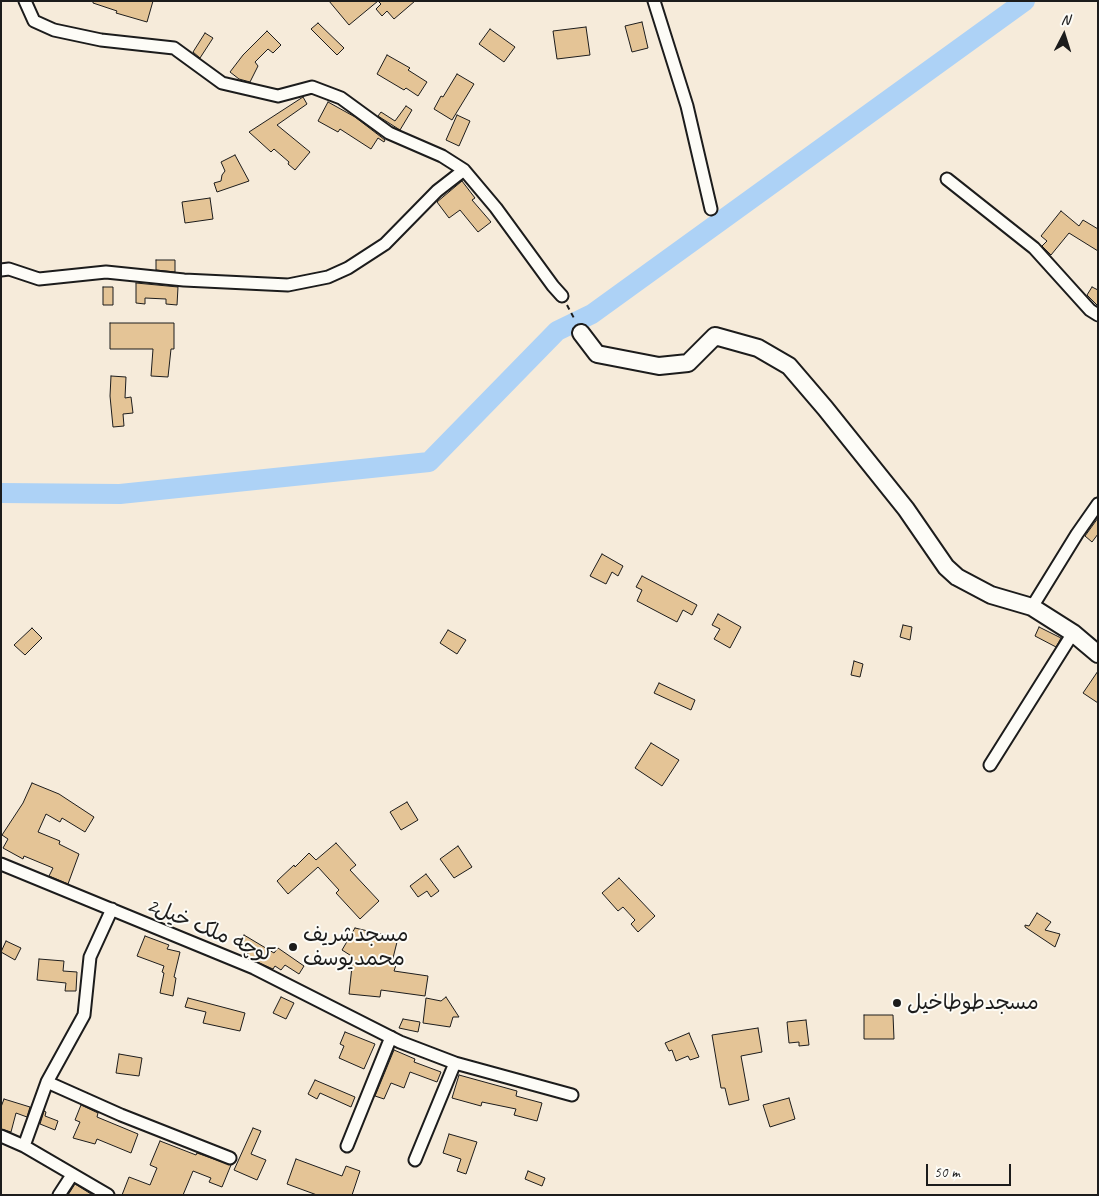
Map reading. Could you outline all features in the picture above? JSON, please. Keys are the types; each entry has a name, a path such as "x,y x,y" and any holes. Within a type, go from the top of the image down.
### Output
{"street":[{"path":"25,1 34,21 54,30 101,40 174,48 222,83 278,96 312,87 341,98 389,133 442,156 464,170 496,208 562,296"},
{"path":"654,1 687,106 711,209"},
{"path":"1,270 9,269 39,279 106,272 184,280 296,284 328,277 348,268 385,244 437,191 464,170"},
{"path":"946,179 1034,248 1090,310 1098,315"},
{"path":"581,334 597,354 659,366 688,363 714,336 758,348 789,366 826,408 906,509 946,567 957,577 990,595 1032,607 1073,633 1098,654"},
{"path":"1032,607 1098,504"},
{"path":"990,765 1073,633"},
{"name":"کوچه ملک خیل2","path":"1,864 254,968 392,1037 455,1063 572,1095"},
{"path":"24,1146 47,1082 84,1015 90,958 112,909"},
{"path":"347,1146 392,1037"},
{"path":"415,1160 455,1063"},
{"path":"47,1082 121,1115 230,1158"},
{"path":"1,1136 24,1146 108,1195"},
{"path":"59,1195 72,1174"}],"path":[{"path":"562,296 581,334"}],"building":[{"path":"93,1 153,1 147,22 116,13 117,11 93,3"},
{"path":"329,1 378,1 349,25"},
{"path":"378,1 415,1 394,19 387,11 382,16 376,9 381,4"},
{"path":"642,22 648,48 632,52 625,26"},
{"path":"318,23 344,48 337,55 311,29"},
{"path":"586,27 590,55 557,59 553,31"},
{"path":"490,29 515,47 504,62 479,44"},
{"path":"267,31 281,45 273,53 268,49 255,62 258,66 250,82 239,79 230,72 243,55"},
{"path":"205,33 213,38 200,58 193,52"},
{"path":"387,55 410,68 408,70 427,82 418,96 377,74"},
{"path":"457,74 474,84 452,120 434,109"},
{"path":"303,97 307,104 277,125 310,152 295,170 274,149 271,152 249,132"},
{"path":"328,102 355,117 385,140 384,142 378,138 371,149 340,129 338,132 318,121"},
{"path":"406,106 412,110 400,130 378,116 381,112 395,121"},
{"path":"457,115 470,121 459,146 446,140"},
{"path":"235,155 249,181 217,192 214,183 221,181 225,171 221,162"},
{"path":"462,181 475,198 472,200 491,222 478,232 460,210 449,218 437,202"},
{"path":"210,198 213,219 185,223 182,202"},
{"path":"1061,211 1079,226 1083,220 1098,229 1098,251 1069,233 1051,255 1042,246 1047,241 1041,236"},
{"path":"156,260 175,260 175,272 156,270"},
{"path":"136,283 178,287 177,305 166,304 166,299 145,298 145,304 136,303"},
{"path":"103,287 113,287 113,305 103,305"},
{"path":"1092,287 1098,290 1098,306 1087,295"},
{"path":"110,323 174,323 174,349 171,349 168,377 151,376 153,349 110,349"},
{"path":"111,376 126,377 125,398 131,397 133,413 123,414 124,426 113,427 110,396"},
{"path":"1098,518 1098,534 1092,542 1085,536"},
{"path":"602,554 623,566 618,576 612,572 606,584 590,576"},
{"path":"642,576 697,605 692,615 683,610 677,622 637,601 642,590 636,587"},
{"path":"718,614 741,627 730,648 714,639 720,629 712,625"},
{"path":"903,625 912,627 910,640 900,637"},
{"path":"1039,627 1061,638 1056,647 1035,636"},
{"path":"32,628 42,638 25,655 14,645"},
{"path":"448,630 466,640 457,654 440,643"},
{"path":"854,661 863,664 860,677 851,675"},
{"path":"1098,671 1098,703 1083,693"},
{"path":"659,683 695,700 691,710 654,693"},
{"path":"651,743 679,760 662,786 635,768"},
{"path":"32,783 59,794 94,817 85,832 62,818 60,822 46,814 38,832 60,841 59,844 79,854 68,884 49,876 53,868 24,856 23,859 3,848 8,839 2,835 23,803"},
{"path":"407,802 418,820 401,830 390,812"},
{"path":"336,843 356,865 350,870 379,901 360,919 336,893 339,890 318,867 288,894 277,881 309,853 316,860"},
{"path":"458,846 472,867 454,878 440,859"},
{"path":"426,874 439,891 431,897 427,891 418,897 410,886"},
{"path":"619,878 655,916 638,932 631,924 635,920 623,907 618,911 602,893"},
{"path":"1037,913 1051,922 1045,930 1060,934 1055,947 1025,927 1025,925 1029,926"},
{"path":"355,928 398,938 393,958 398,959 394,971 428,976 425,996 381,990 380,997 349,994 353,957 342,950"},
{"path":"244,935 274,953 278,948 304,966 299,974 285,965 281,970 275,966 273,969 246,957 250,949 239,943"},
{"path":"145,936 169,945 167,949 180,952 174,977 176,978 173,996 160,993 164,966 137,956"},
{"path":"6,941 21,948 15,960 1,952"},
{"path":"39,959 64,961 63,971 77,972 76,991 65,991 66,983 37,980"},
{"path":"281,997 294,1003 286,1019 273,1013"},
{"path":"446,997 459,1017 453,1017 450,1027 423,1023 426,998 441,1001"},
{"path":"188,998 245,1013 240,1031 203,1023 206,1012 185,1007"},
{"path":"864,1015 893,1015 894,1039 864,1039"},
{"path":"403,1019 420,1022 418,1032 399,1028"},
{"path":"806,1020 809,1045 799,1046 799,1042 789,1043 787,1022"},
{"path":"758,1028 762,1052 741,1056 749,1100 729,1105 725,1088 721,1088 712,1035"},
{"path":"345,1032 375,1044 364,1069 339,1058 344,1046 340,1044"},
{"path":"689,1033 699,1057 690,1060 688,1056 676,1061 672,1050 669,1051 665,1043"},
{"path":"394,1050 415,1059 414,1062 441,1072 437,1082 410,1072 404,1088 391,1083 384,1099 375,1096"},
{"path":"119,1054 142,1058 139,1076 116,1073"},
{"path":"459,1075 517,1091 516,1096 542,1103 537,1121 514,1115 516,1109 482,1102 481,1106 452,1098"},
{"path":"315,1080 355,1097 351,1107 320,1093 317,1099 308,1094"},
{"path":"789,1098 795,1119 770,1127 763,1105"},
{"path":"4,1099 30,1107 27,1117 16,1113 11,1132 1,1129 1,1107"},
{"path":"81,1105 98,1113 97,1117 138,1134 131,1153 97,1139 95,1144 73,1138 80,1122 75,1120"},
{"path":"44,1111 46,1112 45,1116 58,1121 55,1130 40,1124"},
{"path":"253,1128 261,1131 251,1154 266,1160 257,1180 234,1170"},
{"path":"449,1134 477,1142 466,1174 457,1171 461,1159 443,1153"},
{"path":"160,1141 196,1155 197,1153 231,1165 222,1187 209,1182 211,1178 193,1171 183,1195 122,1195 129,1177 150,1185 157,1168 150,1165"},
{"path":"296,1159 342,1176 346,1166 360,1171 352,1195 317,1195 287,1184"},
{"path":"528,1171 545,1178 542,1186 525,1179"},
{"path":"75,1184 91,1194 91,1195 68,1195"}],"waterway":[{"path":"1,493 120,494 429,462 557,331 592,314 1025,1"}],"place":[{"name":"مسجدشریف محمدیوسف","path":"293,947"},
{"name":"مسجدطوطاخیل","path":"897,1003"}]}
